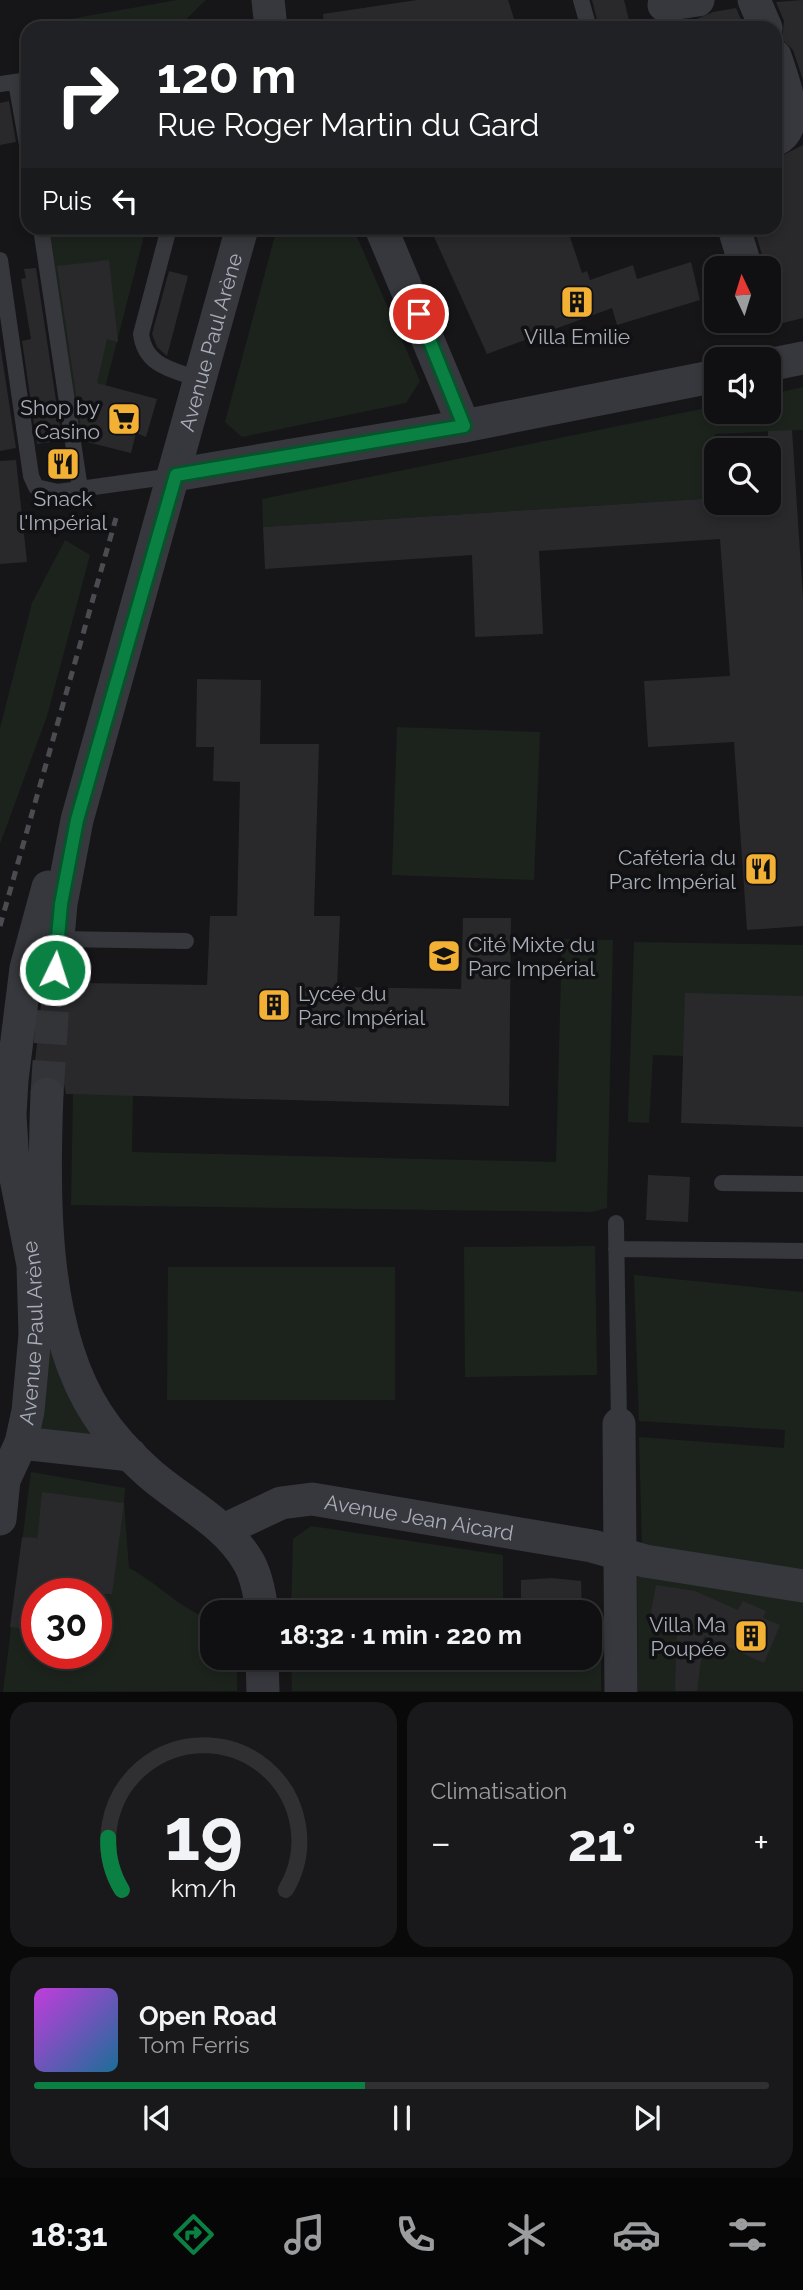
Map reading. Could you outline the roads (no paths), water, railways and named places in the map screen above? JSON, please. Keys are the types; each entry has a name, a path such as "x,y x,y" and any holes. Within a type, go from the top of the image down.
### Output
{"street":[{"path":"268,0 270,21"},
{"path":"666,11 698,0"},
{"path":"754,0 763,21"},
{"path":"782,77 794,112 794,123 789,132 782,136"},
{"name":"Avenue Paul Arène","path":"56,955 77,820 176,475 240,235"},
{"path":"384,235 464,426"},
{"path":"736,235 742,256"},
{"path":"781,362 803,358"},
{"path":"176,475 464,426 704,378"},
{"name":"Avenue Paul Arène","path":"0,1519 4,1480 30,1386 35,1299 29,1233 13,1163 12,1080 33,936 54,867 77,820"},
{"name":"Avenue Paul Arène","path":"47,1094 44,1173 53,1275 63,1332 85,1396 113,1436 150,1474 224,1530 249,1562 259,1600"},
{"path":"619,1423 621,1692"},
{"path":"11,1455 131,1455"},
{"name":"Avenue Jean Aicard","path":"224,1530 281,1503 312,1499 620,1551 645,1561 803,1586"},
{"path":"262,1670 263,1692"}],"lane":[{"path":"581,0 587,21"},
{"path":"15,82 21,113"},
{"path":"42,235 80,489"},
{"path":"167,235 141,334 142,345 146,355 157,364 201,380"},
{"path":"0,260 33,482 44,490 80,489 176,475"},
{"path":"56,955 186,941"},
{"path":"722,1183 803,1184"},
{"path":"616,1223 619,1423"},
{"path":"616,1249 803,1251"}],"tunnel":[{"path":"47,1094 55,970"}],"railway":[{"path":"0,926 116,518"}],"place":[{"name":"Villa Emilie","path":"577,302"},
{"name":"Shop by Casino","path":"124,419"},
{"name":"Snack l'Impérial","path":"63,464"},
{"name":"Caféteria du Parc Impérial","path":"761,869"},
{"name":"Cité Mixte du Parc Impérial","path":"444,956"},
{"name":"Lycée du Parc Impérial","path":"274,1005"},
{"name":"Villa Ma Poupée","path":"751,1636"}]}
